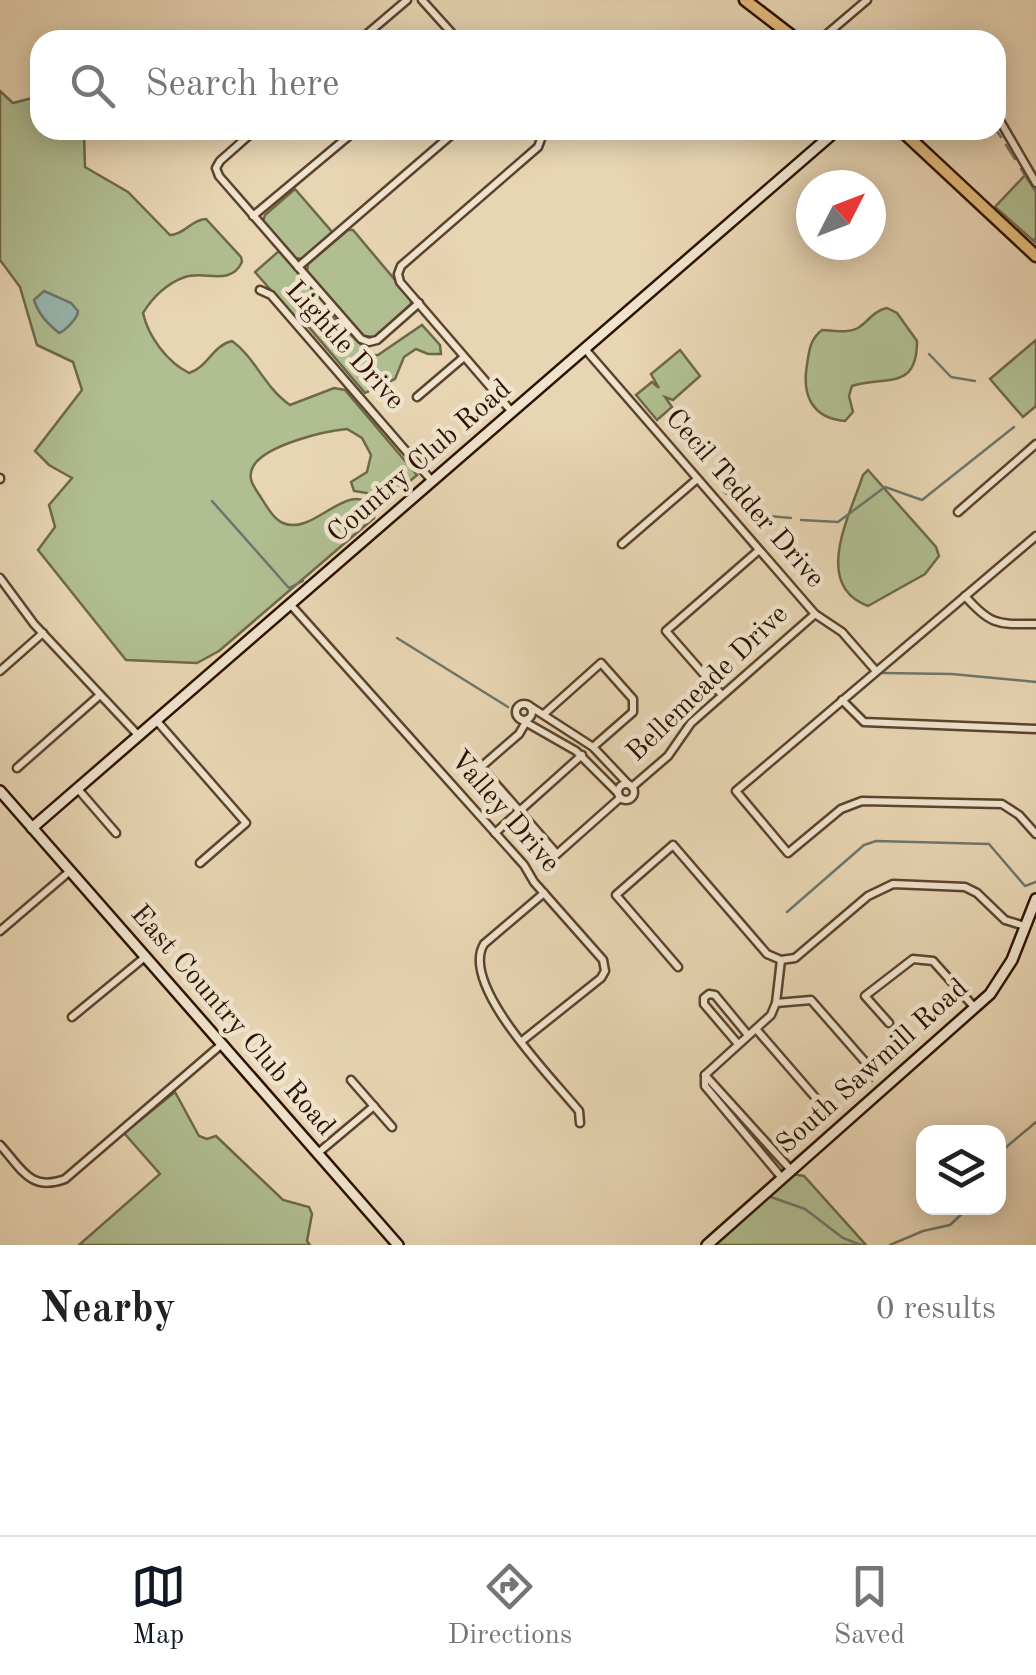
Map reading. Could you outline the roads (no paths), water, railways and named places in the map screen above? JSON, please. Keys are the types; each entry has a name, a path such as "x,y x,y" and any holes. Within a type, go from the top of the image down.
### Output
{"main road":[{"path":"745,0 784,30"},
{"path":"912,140 1035,254"}],"street":[{"path":"372,30 407,0"},
{"path":"422,0 449,30"},
{"path":"832,30 866,0"},
{"path":"1006,131 1036,183"},
{"path":"244,140 220,161 216,168 218,176 361,339 376,340 419,303"},
{"path":"254,216 344,140"},
{"path":"298,267 445,140"},
{"path":"512,412 400,282 398,274 401,266 538,147 541,140"},
{"name":"Country Club Road","path":"32,828 825,140"},
{"name":"Lightle Drive","path":"260,290 271,295 432,480"},
{"name":"Cecil Tedder Drive","path":"584,349 758,551 815,614 842,632 876,672"},
{"path":"418,397 464,357"},
{"path":"958,512 1036,444"},
{"path":"622,544 696,480"},
{"path":"1036,536 736,792 788,853 841,809 873,800 1002,804 1036,834"},
{"path":"722,695 666,631 758,551"},
{"path":"0,578 43,633 138,735"},
{"path":"965,596 988,621 1036,624"},
{"name":"Valley Drive","path":"290,604 603,960 605,970 522,1041"},
{"name":"Bellemeade Drive","path":"630,786 668,756 689,725 815,614"},
{"path":"0,671 43,633"},
{"path":"544,714 601,663 635,706 593,747"},
{"path":"18,768 100,695"},
{"path":"842,700 864,722 1036,730"},
{"path":"520,704 528,705 593,747 630,786 632,797 625,800 582,755 523,720 517,708 520,704"},
{"path":"156,720 246,824 200,864"},
{"name":"Bellemeade Drive","path":"523,720 519,734 480,768 557,854 619,796"},
{"path":"495,833 582,755"},
{"path":"619,796 620,786 630,786"},
{"path":"78,788 116,833"},
{"name":"East Country Club Road","path":"0,791 398,1245"},
{"path":"678,966 616,894 673,845 768,954 781,960 795,958 868,896 892,884 966,887 1005,920 1024,926"},
{"path":"0,930 70,871"},
{"path":"544,892 484,944 478,964 498,1012 579,1111 580,1123"},
{"name":"South Sawmill Road","path":"707,1245 975,1008 1005,974 1036,899"},
{"path":"72,1017 145,956"},
{"path":"889,1023 865,996 913,959 934,961 975,1008"},
{"path":"781,960 771,1015 705,1075 705,1086 782,1178"},
{"path":"738,1044 704,1004 709,994 748,1036"},
{"path":"776,1003 812,1000 874,1072 870,1077 860,1077"},
{"path":"756,1029 827,1111"},
{"path":"0,1144 33,1182 50,1184 66,1179 222,1044"},
{"path":"705,1075 791,1170"},
{"path":"351,1080 392,1127"},
{"path":"318,1154 374,1106"}],"water":[{"path":"44,291 71,303 78,311 71,324 59,333 34,300"}],"waterway":[{"path":"1006,145 1015,159"},
{"path":"1021,169 1036,192"},
{"path":"929,354 951,377 975,381"},
{"path":"801,520 838,522 885,487 922,500 1014,427"},
{"path":"723,491 734,499"},
{"path":"212,501 289,588 303,581"},
{"path":"740,503 769,516 791,518"},
{"path":"397,638 508,707"},
{"path":"883,673 952,674 1036,682"},
{"path":"787,912 864,845 876,841 989,844 1025,886 1036,882"},
{"path":"1006,1147 1036,1122"},
{"path":"768,1196 805,1209 843,1238 861,1245"},
{"path":"890,1245 950,1225 961,1215"}]}
